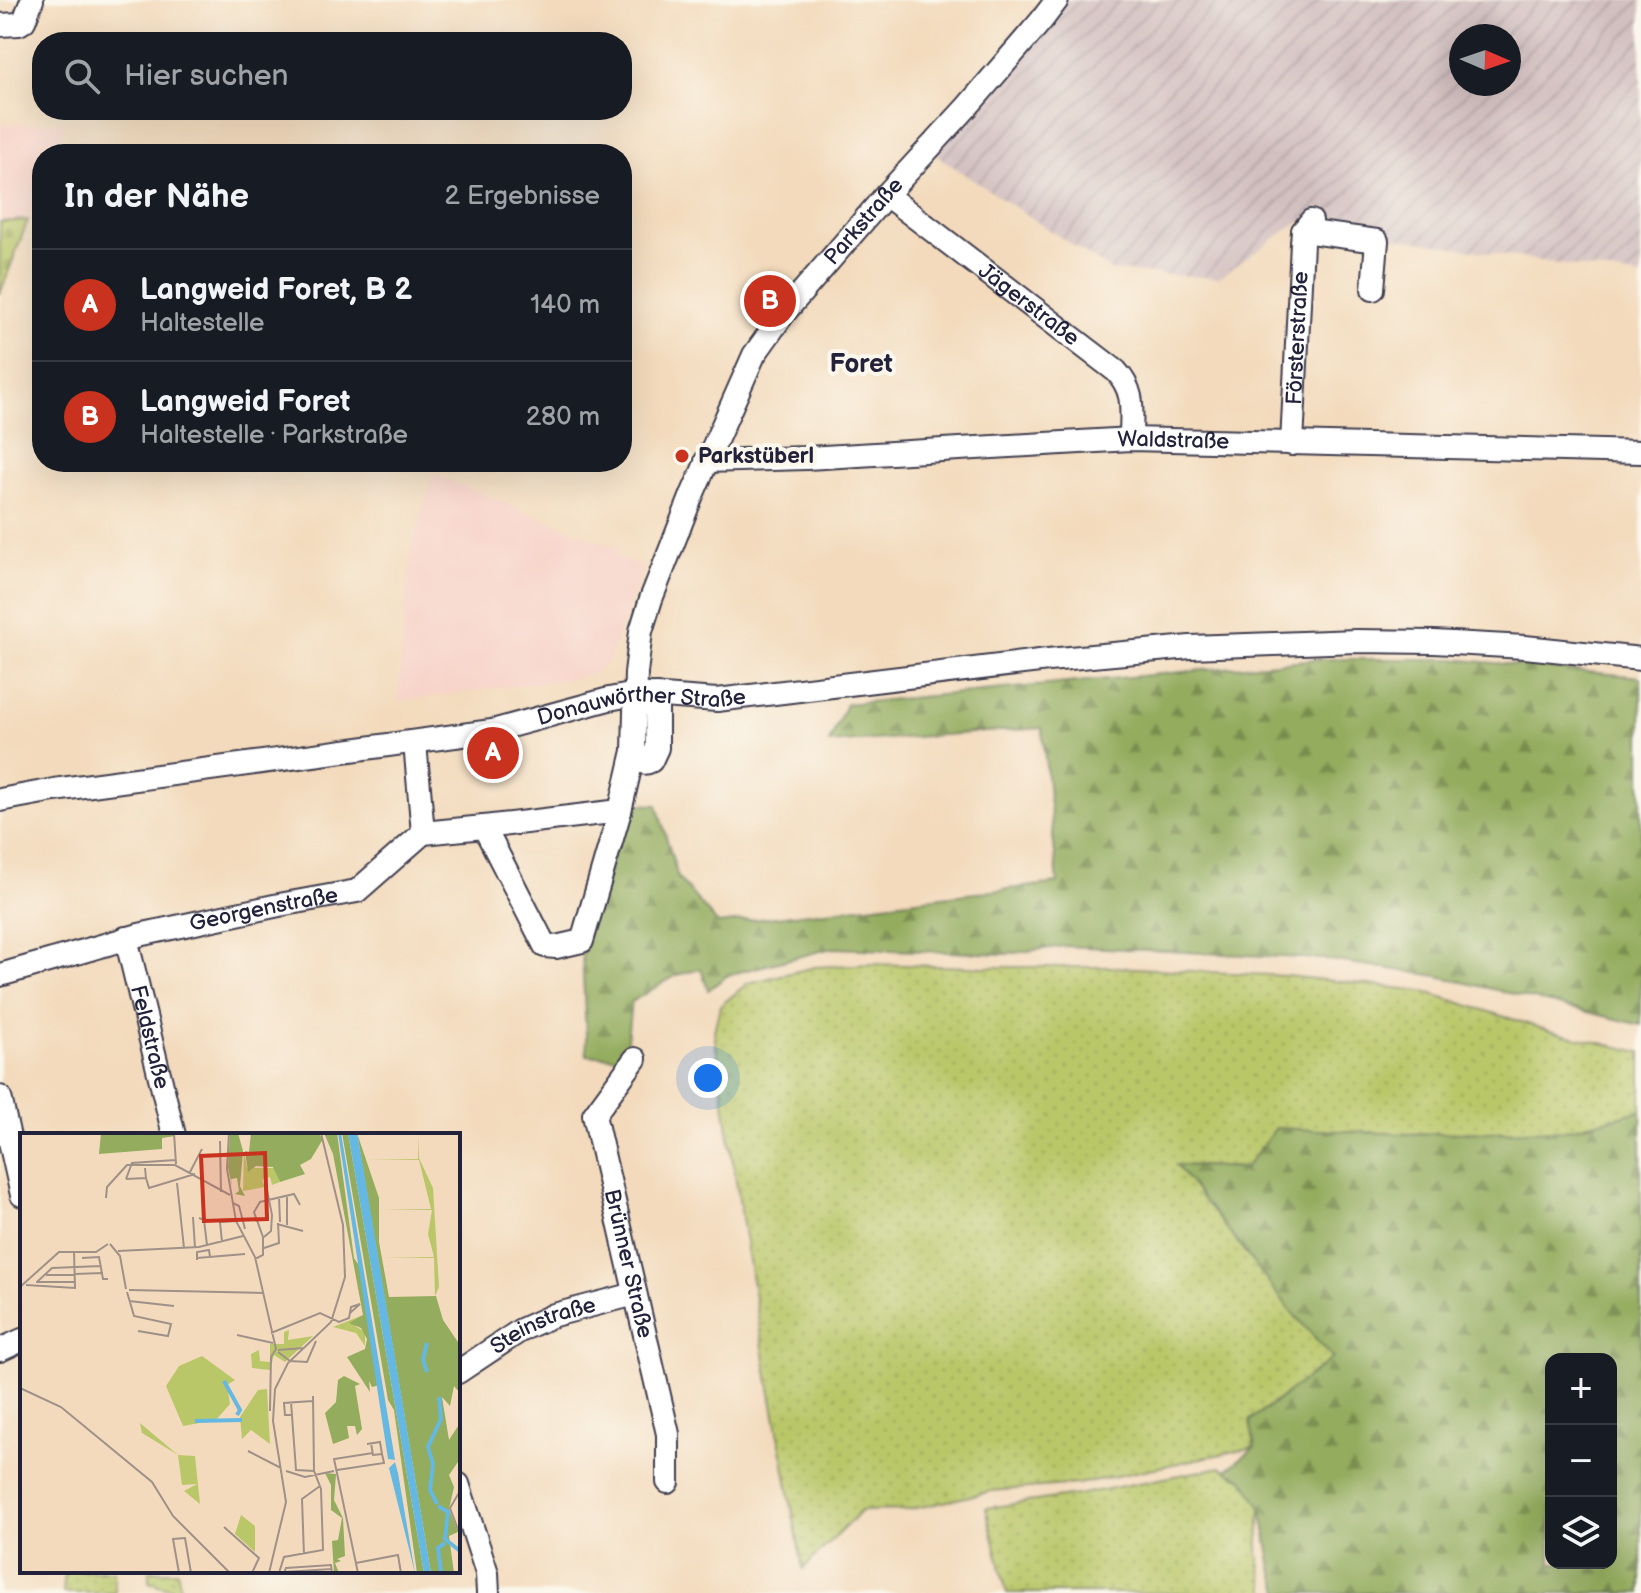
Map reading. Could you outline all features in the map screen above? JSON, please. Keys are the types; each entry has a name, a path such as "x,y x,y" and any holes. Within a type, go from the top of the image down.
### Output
{"street":[{"path":"0,25 24,21 32,0"},
{"name":"Parkstraße","path":"484,827 545,946 556,947 582,941 620,811 646,694 637,652 641,631 706,461 754,355 784,313 967,107 1057,0"},
{"name":"Jägerstraße","path":"886,195 1116,371 1131,395 1131,439"},
{"name":"Försterstraße","path":"1292,444 1307,226 1377,241 1373,289"},
{"name":"Waldstraße","path":"706,461 1131,439 1641,452"},
{"name":"Donauwörther Straße","path":"0,800 54,790 492,731 609,699 646,694 717,700 1048,660 1190,647 1356,641 1434,642 1525,647 1641,659"},
{"path":"415,743 423,833 620,811"},
{"name":"Georgenstraße","path":"0,975 126,938 357,891 423,833"},
{"name":"Feldstraße","path":"126,938 174,1133"},
{"name":"Brünner Straße","path":"635,1059 594,1115 668,1434 668,1482"},
{"path":"0,1097 20,1186"},
{"name":"Steinstraße","path":"460,1371 491,1348 554,1315 635,1294"},
{"path":"0,1350 20,1341"},
{"path":"460,1490 487,1573 488,1593"}],"shaded area":[{"path":"1057,0 1641,0 1641,277 1298,222 1218,278 1112,271 928,150"},
{"path":"66,122 58,144 32,144 32,210 28,220 0,222 0,125"},
{"path":"433,474 619,549 617,557 643,567 608,662 591,674 574,678 398,701 413,544"}],"green space":[{"path":"28,220 0,294 0,222"},
{"path":"1318,659 1453,659 1641,677 1641,1025 1438,976 1322,959 1065,946 1006,954 832,948 728,975 708,990 701,969 677,975 631,1002 625,1058 587,1055 582,955 629,804 657,805 678,878 718,924 1058,883 1042,728 829,743 846,704"},
{"path":"873,964 1116,967 1288,976 1423,991 1553,1032 1641,1052 1641,1111 1565,1131 1406,1134 1245,1168 1178,1165 1292,1312 1334,1359 1250,1420 1255,1447 1078,1484 992,1491 908,1510 861,1511 803,1569 766,1366 714,1031 720,1006 748,983 815,967"},
{"path":"1641,1111 1641,1593 1281,1593 1272,1568 1261,1507 1244,1480 1226,1470 1255,1447 1250,1421 1333,1358 1292,1312 1176,1165 1245,1168 1276,1128 1406,1134 1565,1130"},
{"path":"1221,1467 1244,1480 1261,1507 1258,1553 1266,1593 1007,1593 986,1508 1077,1495"},
{"path":"65,1573 114,1573 115,1593 63,1593"},
{"path":"149,1573 177,1573 182,1592 149,1582"}],"place":[{"name":"Langweid Foret","path":"770,301"},
{"name":"Parkstüberl","path":"682,456"},
{"name":"Langweid Foret, B 2","path":"493,753"}],"district":[{"name":"Foret","path":"861,364"}]}
